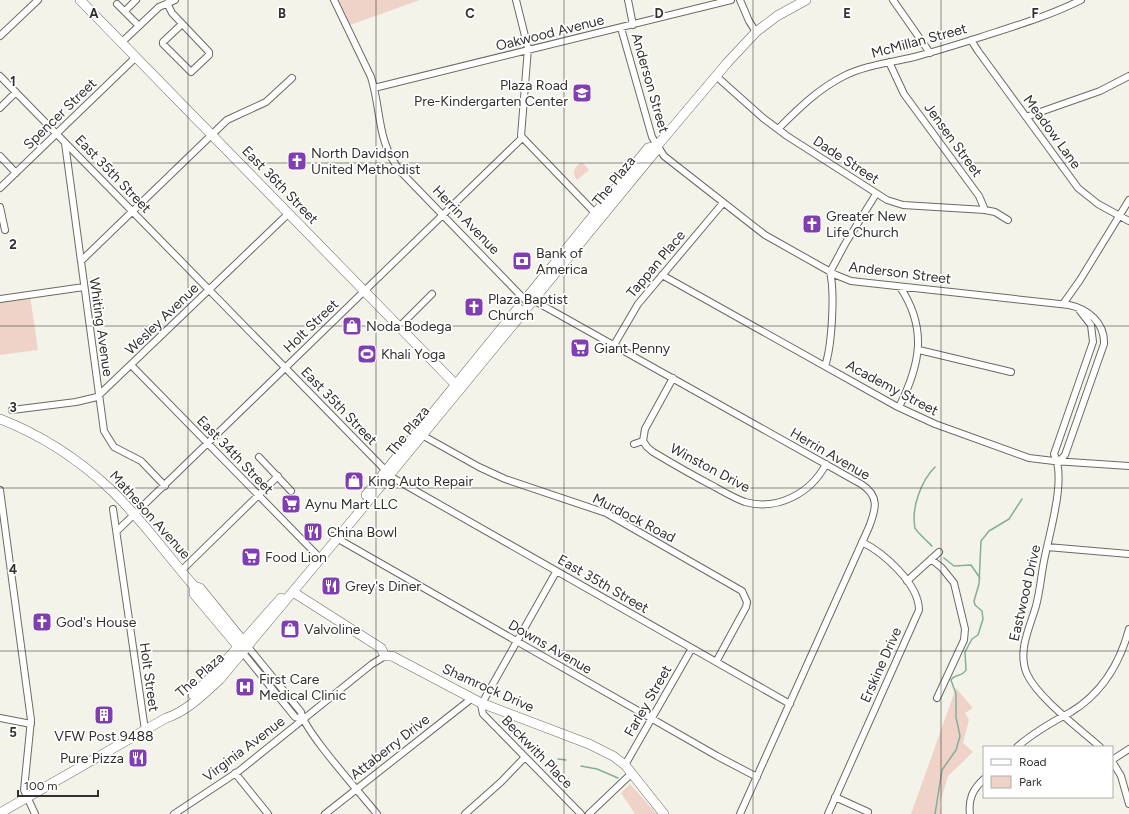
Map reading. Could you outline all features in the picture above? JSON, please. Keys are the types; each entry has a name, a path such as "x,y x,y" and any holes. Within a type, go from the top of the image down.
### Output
{"main road":[{"name":"East 36th Street","path":"80,0 458,387"},
{"name":"The Plaza","path":"243,647 335,538 529,300 655,152 657,146 716,76 756,32 777,16 806,0"},
{"name":"The Plaza","path":"529,300 595,213 648,148 657,146"},
{"name":"Matheson Avenue","path":"0,419 50,444 82,465 111,489 135,515 194,586 200,588 243,647"},
{"name":"The Plaza","path":"0,813 166,718 169,711 203,686 243,647 294,592 318,558"},
{"name":"Shamrock Drive","path":"294,592 381,648 385,656 392,656 481,704 589,744 613,756 626,765 664,814"}],"street":[{"path":"0,36 38,0"},
{"path":"125,11 136,0"},
{"path":"122,42 160,7 175,0"},
{"name":"Herrin Avenue","path":"334,0 366,66 374,88 383,139 388,154 401,172 529,300 614,345 826,464 861,484 874,497 875,512 740,814"},
{"path":"516,0 527,51 520,130 522,138 595,213"},
{"name":"Anderson Street","path":"628,0 634,24"},
{"name":"Oakwood Avenue","path":"374,88 731,0"},
{"path":"740,0 749,21 756,32"},
{"path":"893,0 930,53"},
{"name":"McMillan Street","path":"778,129 805,102 828,84 860,69 930,53 1042,16 1081,0"},
{"path":"167,3 172,13 209,52 210,55 191,72 163,44 163,42 182,24"},
{"path":"117,4 139,26"},
{"name":"Anderson Street","path":"621,28 652,137 657,146 664,156 765,235 830,272 851,280 1063,304"},
{"name":"Meadow Lane","path":"971,40 1078,188 1098,204 1119,217 1129,221"},
{"name":"Spencer Street","path":"0,188 136,57"},
{"name":"Jensen Street","path":"889,62 904,94 979,196 984,210"},
{"name":"East 35th Street","path":"0,76 388,473 401,483 790,704"},
{"name":"Dade Street","path":"716,76 778,129 876,194 902,204 984,210"},
{"path":"1026,117 1100,91 1129,76"},
{"path":"81,261 227,120 266,102 292,78"},
{"path":"0,108 16,92"},
{"name":"Holt Street","path":"117,531 522,138"},
{"name":"Whiting Avenue","path":"65,142 103,427 110,443 141,461 165,486"},
{"path":"0,156 16,173"},
{"path":"825,366 829,346 833,289 830,272 842,249 876,194"},
{"path":"1063,304 1080,280 1129,200"},
{"name":"Tappan Place","path":"614,345 638,304 723,202"},
{"path":"0,207 5,230"},
{"path":"984,210 995,212 1008,220"},
{"name":"Wesley Avenue","path":"12,410 91,400 98,396 132,366 288,214"},
{"name":"Academy Street","path":"662,275 899,408 932,423 1019,454 1042,460 1129,466"},
{"path":"899,408 914,373 919,350 916,318 900,286"},
{"path":"0,300 84,287"},
{"path":"399,327 432,294"},
{"name":"Eastwood Drive","path":"1058,462 1065,455 1104,344 1103,332 1098,322 1084,310 1063,304"},
{"name":"Eastwood Drive","path":"1074,306 1088,319 1093,342 1054,454 1058,462 1056,509 1037,601 1025,642 1024,661 1027,673 1032,682 1064,715 1099,746"},
{"path":"919,350 1011,372"},
{"name":"East 34th Street","path":"132,366 318,558"},
{"path":"634,444 643,442 645,429 673,378"},
{"name":"Murdock Road","path":"419,434 479,467 505,479 606,513 742,591 747,602 746,608 716,662"},
{"name":"Winston Drive","path":"643,442 655,453 705,482 738,499 756,504 779,502 796,496 814,482 826,464"},
{"path":"259,458 278,476 290,491"},
{"path":"181,571 278,476"},
{"path":"0,490 31,724 24,784 26,798 35,814"},
{"name":"Holt Street","path":"113,508 145,730"},
{"name":"Downs Avenue","path":"335,538 757,777"},
{"name":"Erskine Drive","path":"828,814 918,614 918,598 915,590 877,550 862,542"},
{"path":"1047,547 1129,554"},
{"path":"907,581 939,552"},
{"path":"931,559 942,568 954,583 965,629 964,640 937,698"},
{"path":"481,704 556,572"},
{"path":"1018,746 1094,694 1104,684 1118,660 1129,629"},
{"name":"Matheson Avenue","path":"243,647 301,712 302,720 378,814"},
{"name":"Farley Street","path":"626,765 692,648"},
{"name":"Virginia Avenue","path":"174,814 235,773 379,658 385,656"},
{"name":"Attaberry Drive","path":"325,814 471,699"},
{"name":"Beckwith Place","path":"481,704 483,714 581,814"},
{"path":"0,718 31,724"},
{"path":"1113,760 1129,749"},
{"path":"465,814 502,782 525,758"},
{"path":"1113,763 1121,776 1129,804"},
{"path":"235,773 268,814"},
{"path":"589,814 632,773"},
{"path":"970,814 969,804 973,792 983,780"},
{"path":"836,797 868,812"}],"green space":[{"path":"338,0 420,0 350,25"},
{"path":"580,163 583,163 589,170 577,180 574,172 575,168"},
{"path":"30,295 38,350 0,355 0,299"},
{"path":"956,688 973,708 965,713 969,720 963,743 973,752 948,776 940,803 941,814 911,814"},
{"path":"630,784 658,814 635,814 621,793"}],"waterway":[{"path":"932,546 916,530 914,512 921,487 935,467"},
{"path":"935,814 942,770 956,750 960,736 956,717 956,694 951,680 966,670 965,652 972,639 978,635 983,619 982,611 975,605 974,601 979,584 981,541 989,531 1009,519 1022,499"},
{"path":"944,558 954,566 971,565 980,578"},
{"path":"558,759 566,760"},
{"path":"581,766 597,769 618,778"}],"place":[{"name":"Plaza Road Pre-Kindergarten Center","path":"582,93"},
{"name":"North Davidson United Methodist","path":"297,161"},
{"name":"Greater New Life Church","path":"812,224"},
{"name":"Bank of America","path":"522,261"},
{"name":"Plaza Baptist Church","path":"474,307"},
{"name":"Noda Bodega","path":"352,326"},
{"name":"Giant Penny","path":"580,348"},
{"name":"Khali Yoga","path":"367,354"},
{"name":"King Auto Repair","path":"354,481"},
{"name":"Aynu Mart LLC","path":"291,504"},
{"name":"China Bowl","path":"313,532"},
{"name":"Food Lion","path":"251,557"},
{"name":"Grey's Diner","path":"331,586"},
{"name":"God's House","path":"42,622"},
{"name":"Valvoline","path":"290,629"},
{"name":"First Care Medical Clinic","path":"245,687"},
{"name":"VFW Post 9488","path":"104,715"},
{"name":"Pure Pizza","path":"138,758"}]}
